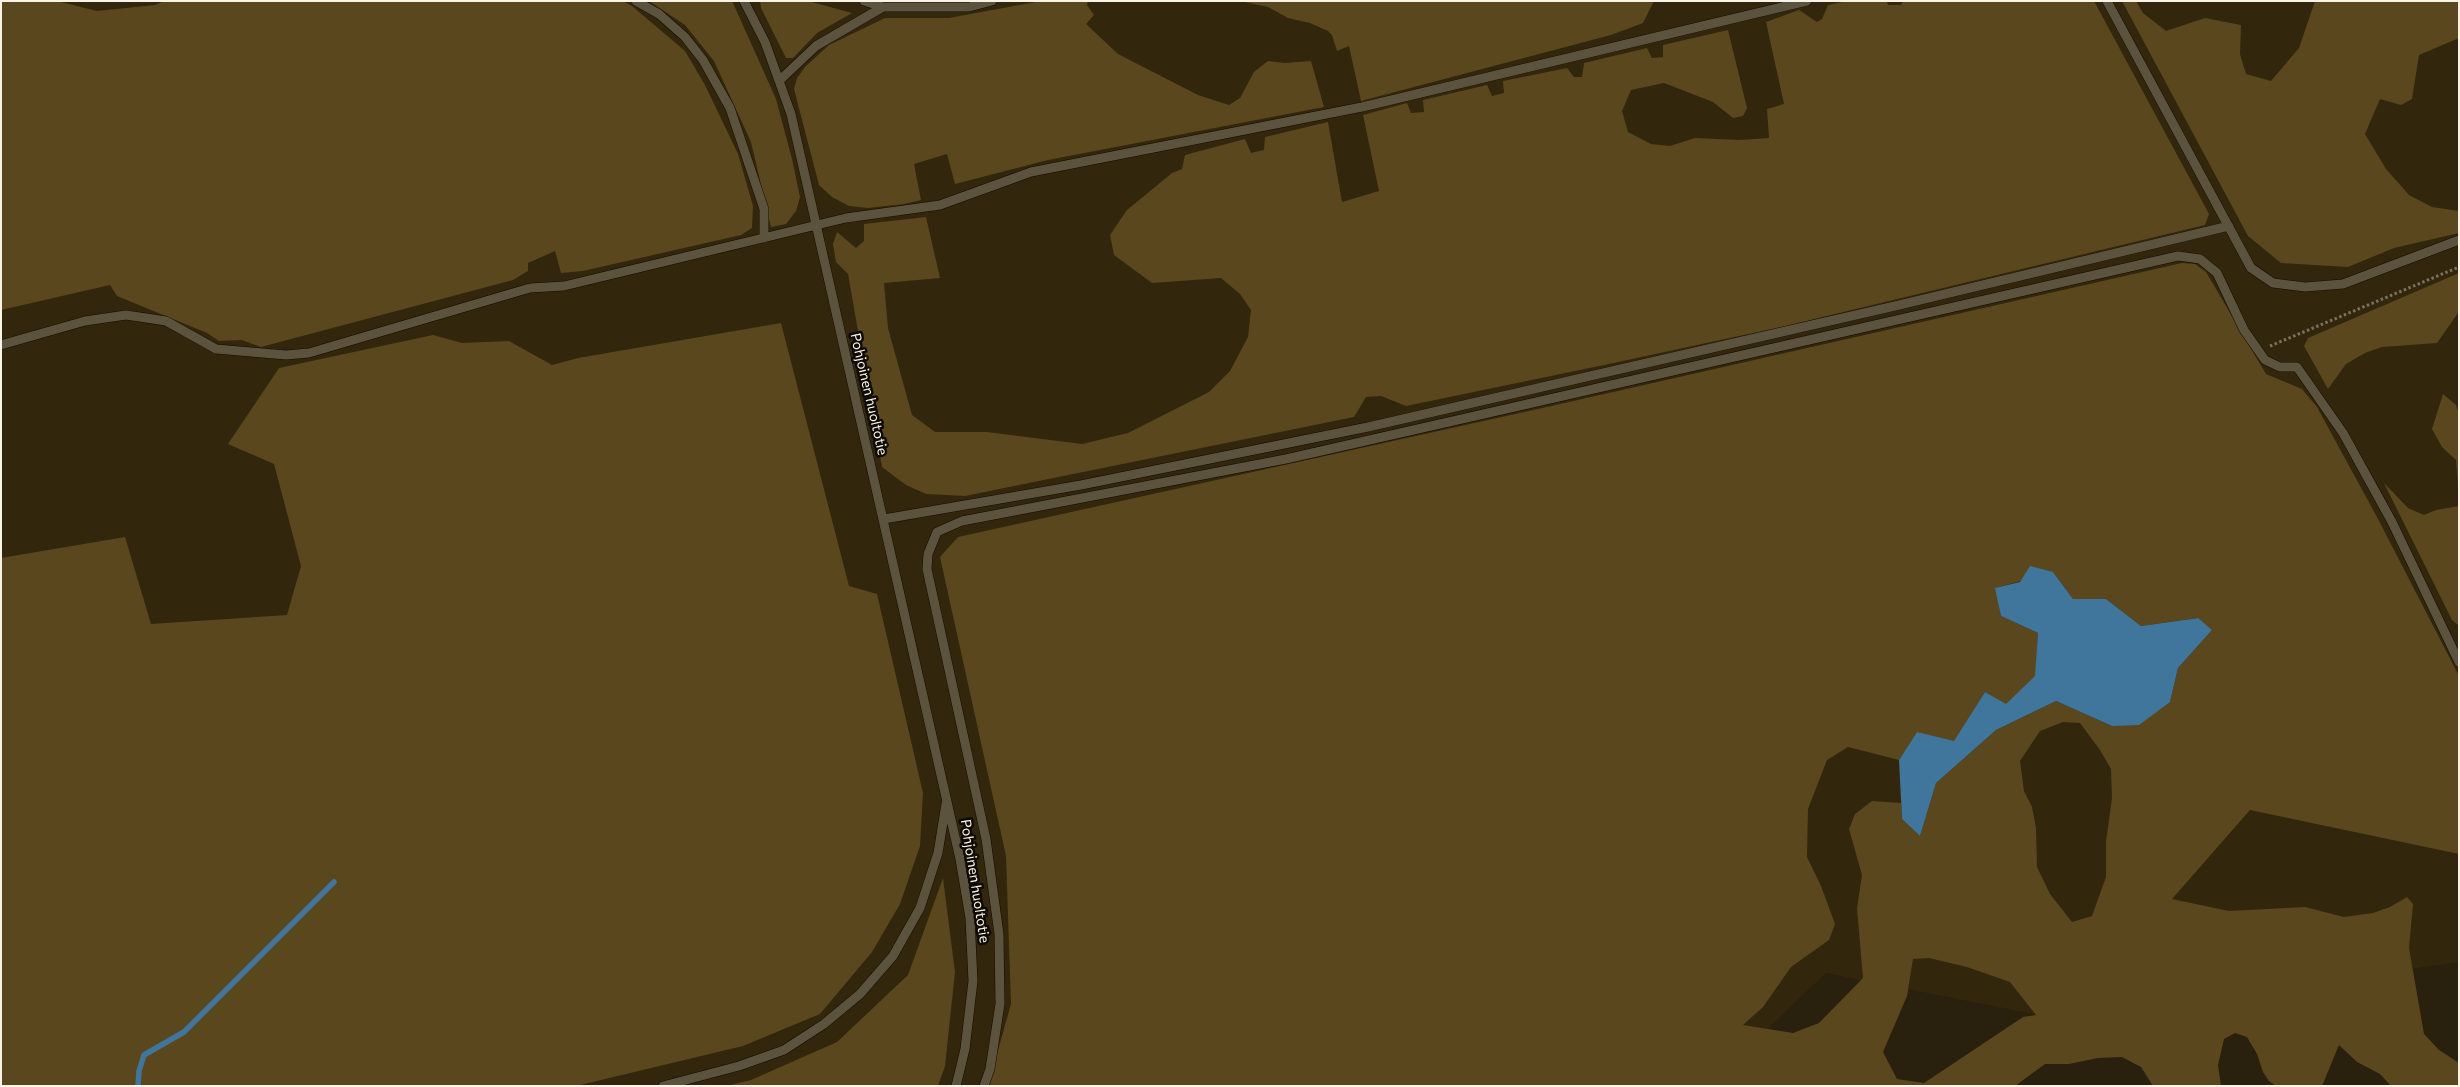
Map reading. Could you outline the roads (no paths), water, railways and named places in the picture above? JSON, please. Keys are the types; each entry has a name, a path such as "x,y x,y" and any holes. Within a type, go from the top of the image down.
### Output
{"lane":[{"path":"636,1 658,14 684,36 703,60 730,108 764,209 764,238"},
{"name":"Pohjoinen huoltotie","path":"744,1 765,42 791,114 818,225 960,859 973,948 970,1009 965,1049 956,1086"},
{"path":"864,1 884,7 969,7 992,1"},
{"path":"1,345 85,322 126,315 166,321 216,349 286,355 309,353 530,288 564,286 846,218 940,205 1031,172 1362,107 1807,1"},
{"path":"2107,1 2251,268 2273,282 2305,287 2344,284 2459,240"},
{"path":"779,81 816,46 884,7"},
{"path":"884,519 1081,485 1368,427 1895,306 2229,226"},
{"path":"984,1086 990,1069 1000,1004 999,934 986,839 928,569 928,554 937,532 962,520 1238,470 2178,256 2200,259 2217,273 2244,330 2266,360 2280,367 2297,367 2343,433 2392,522 2459,662"},
{"name":"Pohjoinen huoltotie","path":"663,1086 739,1066 784,1050 824,1024 860,994 893,956 920,908 938,853 947,799"}],"water":[{"path":"2030,566 2053,572 2073,599 2106,599 2141,626 2198,618 2212,630 2178,668 2170,702 2139,725 2112,726 2056,701 1996,730 1936,783 1920,836 1902,819 1899,760 1917,732 1954,741 1985,692 2006,704 2035,676 2038,633 2001,616 1995,588 2020,582"}],"waterway":[{"path":"138,1086 139,1071 144,1055 184,1032 334,882"}]}
